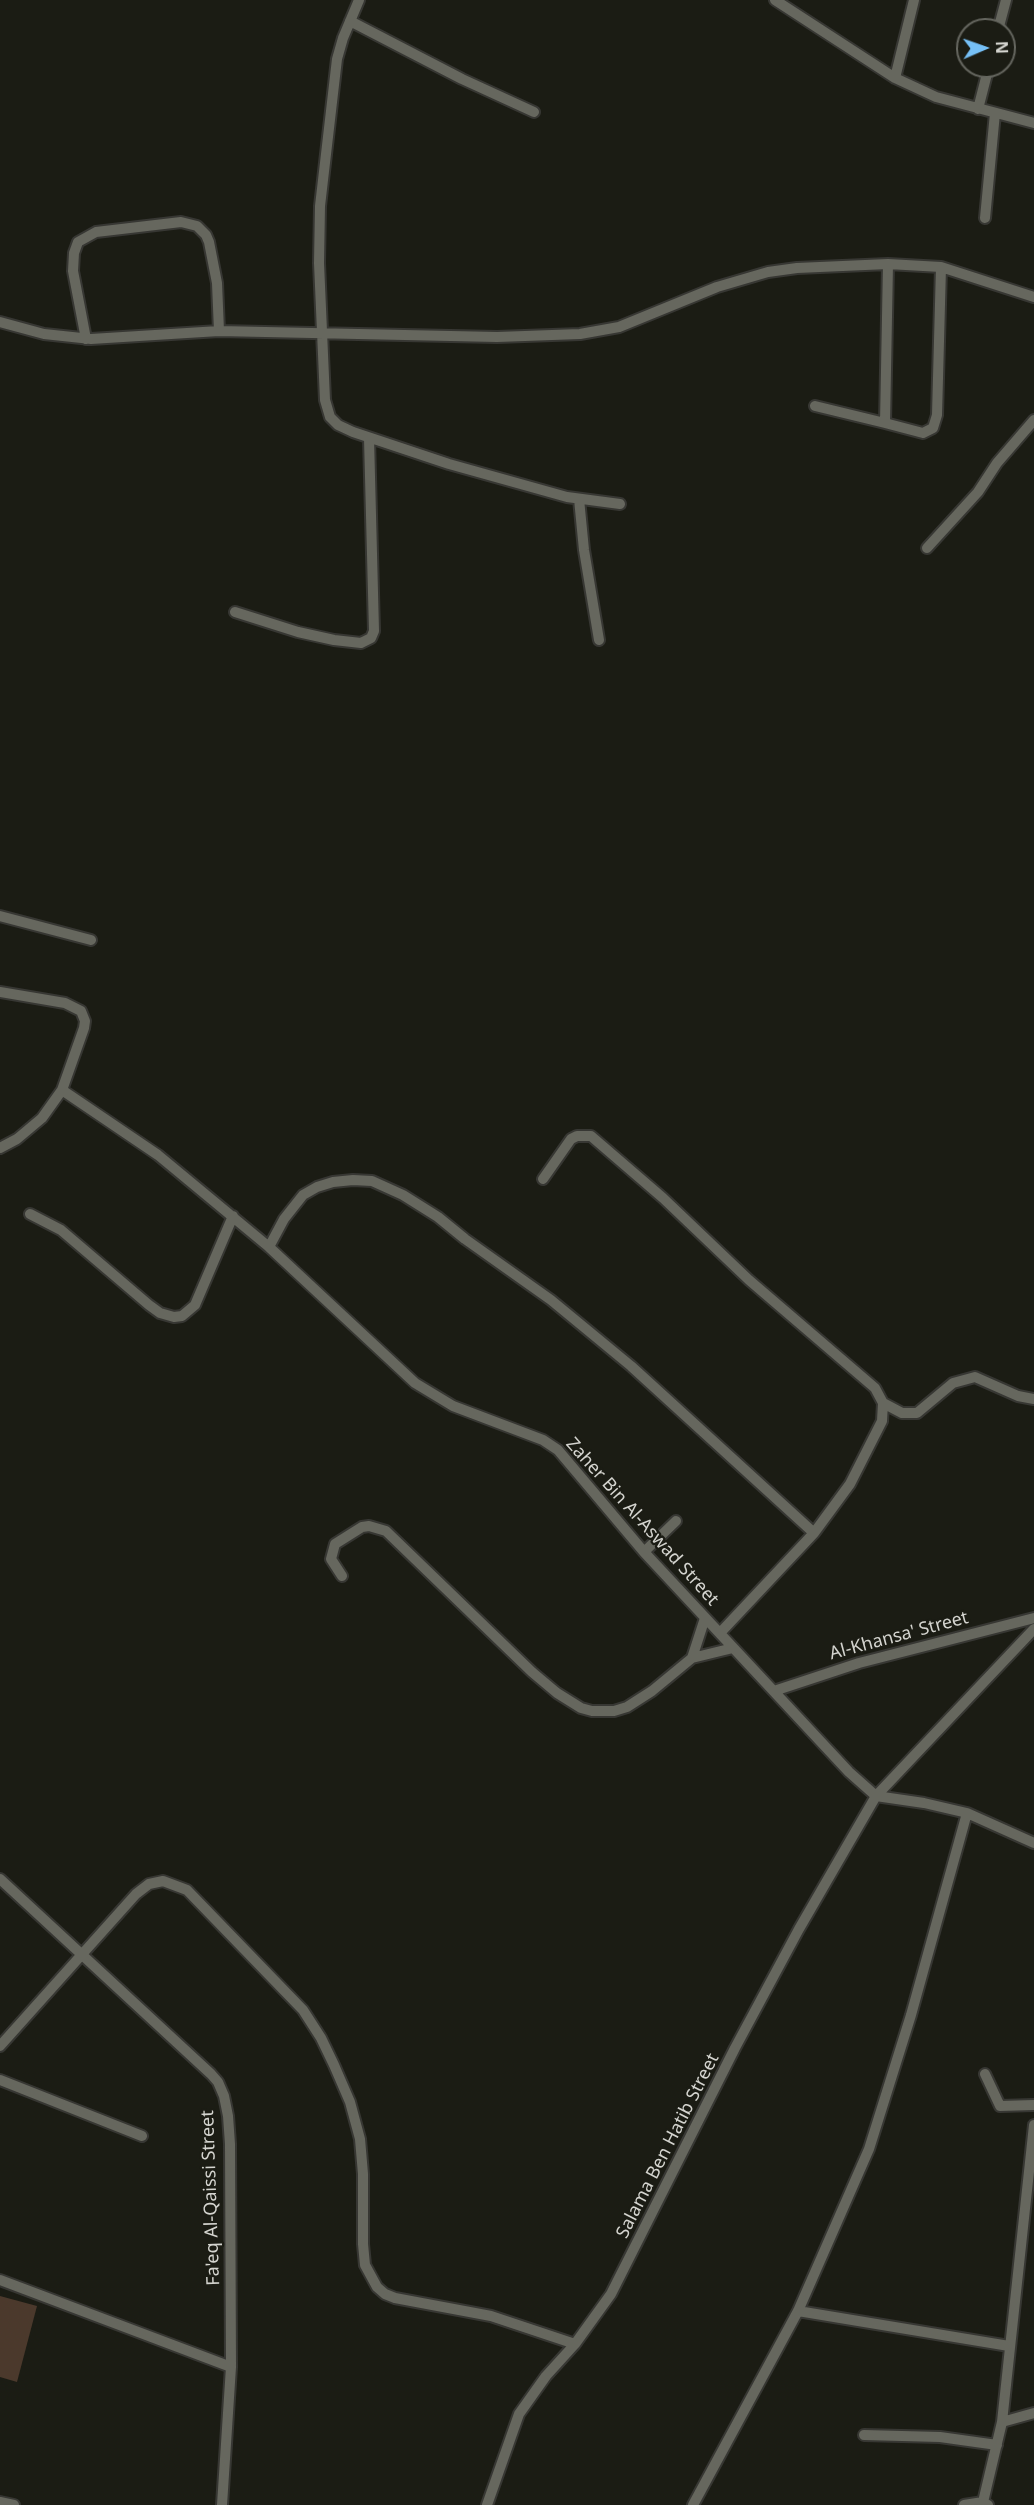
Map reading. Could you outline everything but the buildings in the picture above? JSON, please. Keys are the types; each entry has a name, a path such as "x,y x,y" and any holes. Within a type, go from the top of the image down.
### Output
{"street":[{"path":"359,0 337,59 320,206 319,264 324,334 325,400 330,417 338,425 369,438 534,489 579,499 620,504"},
{"path":"775,0 896,78 936,97 1034,123"},
{"path":"896,78 914,0"},
{"path":"1001,18 1006,0"},
{"path":"350,21 462,79 534,112"},
{"path":"978,109 986,78"},
{"path":"985,218 995,113"},
{"path":"86,339 73,271 74,253 78,242 96,232 181,222 197,226 209,242 217,283 219,331"},
{"path":"885,423 888,264"},
{"path":"0,322 44,334 86,339 219,331 497,337 601,331 642,319 717,287 768,272 797,268 888,264 942,267 1034,297"},
{"path":"815,406 923,433 929,432 935,421 942,267"},
{"path":"927,548 978,492 997,463 1034,420"},
{"path":"235,612 298,632 334,640 361,643 371,638 374,632 369,438"},
{"path":"579,499 584,550 599,640"},
{"path":"0,916 91,940"},
{"path":"0,992 65,1003 75,1007 84,1015 84,1028 62,1090 42,1118 17,1139 0,1148"},
{"name":"Zaher Bin Al-Aswad Street","path":"62,1090 158,1155 233,1216 415,1383 453,1406 551,1444 644,1552 849,1772 876,1796"},
{"path":"543,1179 571,1139 577,1136 591,1136 663,1198 749,1280 875,1388 883,1403 882,1421 864,1460 835,1505 813,1533 720,1634"},
{"path":"268,1247 284,1219 303,1195 318,1187 333,1182 372,1181 403,1195 438,1217 551,1300 631,1366 813,1533"},
{"path":"30,1214 66,1234 160,1313 174,1317 182,1316 195,1305 233,1216"},
{"path":"883,1403 902,1413 917,1413 953,1383 975,1377 1018,1396 1034,1399"},
{"path":"644,1552 676,1521"},
{"path":"342,1576 331,1559 335,1544 362,1527 369,1526 386,1531 532,1672 557,1693 581,1708 591,1711 614,1711 627,1707 652,1691 692,1658 733,1648"},
{"path":"692,1658 705,1618"},
{"name":"Al-Khansa' Street","path":"774,1691 870,1660 1034,1618"},
{"name":"Salama Ben Hatib Street","path":"487,2505 519,2414 546,2376 574,2344 611,2295 735,2048 799,1929 876,1796 1034,1629"},
{"path":"876,1796 924,1803 967,1813 1034,1843"},
{"path":"693,2505 798,2311 869,2149 911,2014 967,1813"},
{"name":"Fa'eq Al-Qaissi Street","path":"0,1879 212,2074 224,2096 230,2144 231,2367 222,2505"},
{"path":"3,2038 136,1894 149,1884 163,1881 187,1890 303,2010 321,2038 334,2065 350,2102 360,2139 363,2174 363,2244 366,2265 377,2287 385,2294 395,2298 491,2316 574,2344"},
{"path":"985,2074 1000,2106 1034,2105"},
{"path":"0,2080 142,2136"},
{"path":"964,2505 985,2503 1002,2422 1034,2125"},
{"path":"0,2280 231,2367"},
{"path":"798,2311 1009,2346"},
{"path":"1002,2422 1034,2413"},
{"path":"864,2435 940,2437 997,2445"},
{"path":"0,2502 14,2505"}],"shaded area":[{"path":"0,2296 37,2306 17,2382 0,2377"}]}
